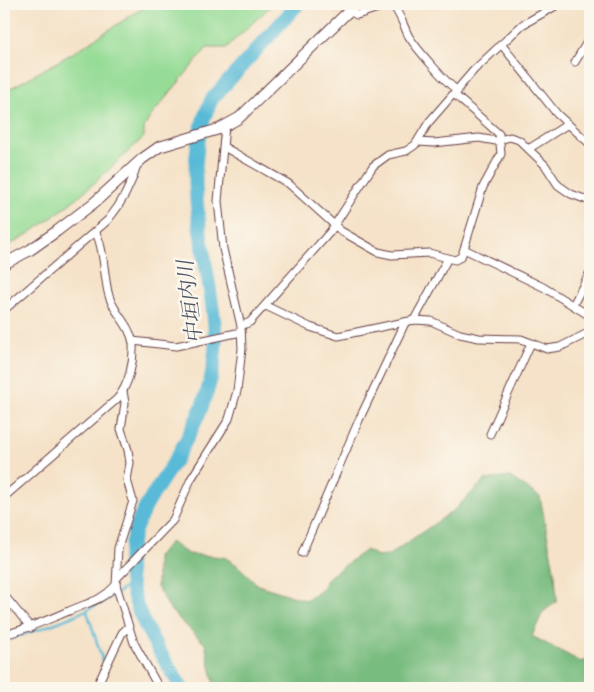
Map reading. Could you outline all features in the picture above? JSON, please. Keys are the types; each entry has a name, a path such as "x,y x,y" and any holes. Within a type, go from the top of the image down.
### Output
{"main road":[{"path":"4,264 30,250 57,231 95,202 159,147 222,127 239,118 353,7"}],"street":[{"path":"224,147 289,184 335,226 378,252 392,255 429,253 456,260 461,257 483,187 501,154 500,134 446,82 409,35 399,12 391,4 357,15 353,7"},
{"path":"133,341 166,346 198,343 240,330 266,306 335,226 351,197 373,166 379,160 406,151 418,142 429,122 456,93 467,77 532,17 559,4"},
{"path":"575,62 586,42 590,44"},
{"path":"501,44 537,91 568,124 589,141"},
{"path":"530,148 568,124"},
{"path":"4,635 31,628 71,610 91,604 105,596 173,520 191,479 229,419 237,391 240,330 219,220 218,188 224,147 222,127"},
{"path":"418,142 434,143 469,138 496,141 510,136 530,148 558,185 571,194 590,201"},
{"path":"4,310 95,232 120,205 132,183 137,164"},
{"path":"4,497 123,391 128,379 133,341 109,297 100,246 95,232"},
{"path":"464,249 543,287 590,316"},
{"path":"414,320 448,258"},
{"path":"573,305 590,272"},
{"path":"266,306 310,327 338,336 414,320 431,321 470,336 509,337 546,349 554,348 590,332"},
{"path":"302,552 359,420 405,323"},
{"path":"490,434 531,343"},
{"path":"123,391 125,402 122,429 130,463 128,480 133,501 118,548 118,580 128,627 159,688"},
{"path":"4,595 31,628"},
{"path":"96,688 122,633 128,627"}],"green space":[{"path":"149,4 273,4 226,48 207,48 150,117 144,128 144,137 111,168 42,225 4,248 4,92 73,53"},
{"path":"510,477 540,497 555,575 557,601 543,612 532,636 581,662 590,659 590,688 215,688 205,644 171,611 157,587 157,557 170,542 188,554 224,557 237,565 258,585 305,600 318,593 330,576 366,550 379,557 389,555 453,511 485,480"}],"waterway":[{"name":"中垣内川","path":"182,688 147,630 140,614 130,581 129,565 130,549 139,521 190,432 207,393 214,365 215,326 201,238 196,190 198,144 203,121 212,99 298,4"},
{"path":"4,641 85,611 129,585"},
{"path":"87,611 104,665"}]}
